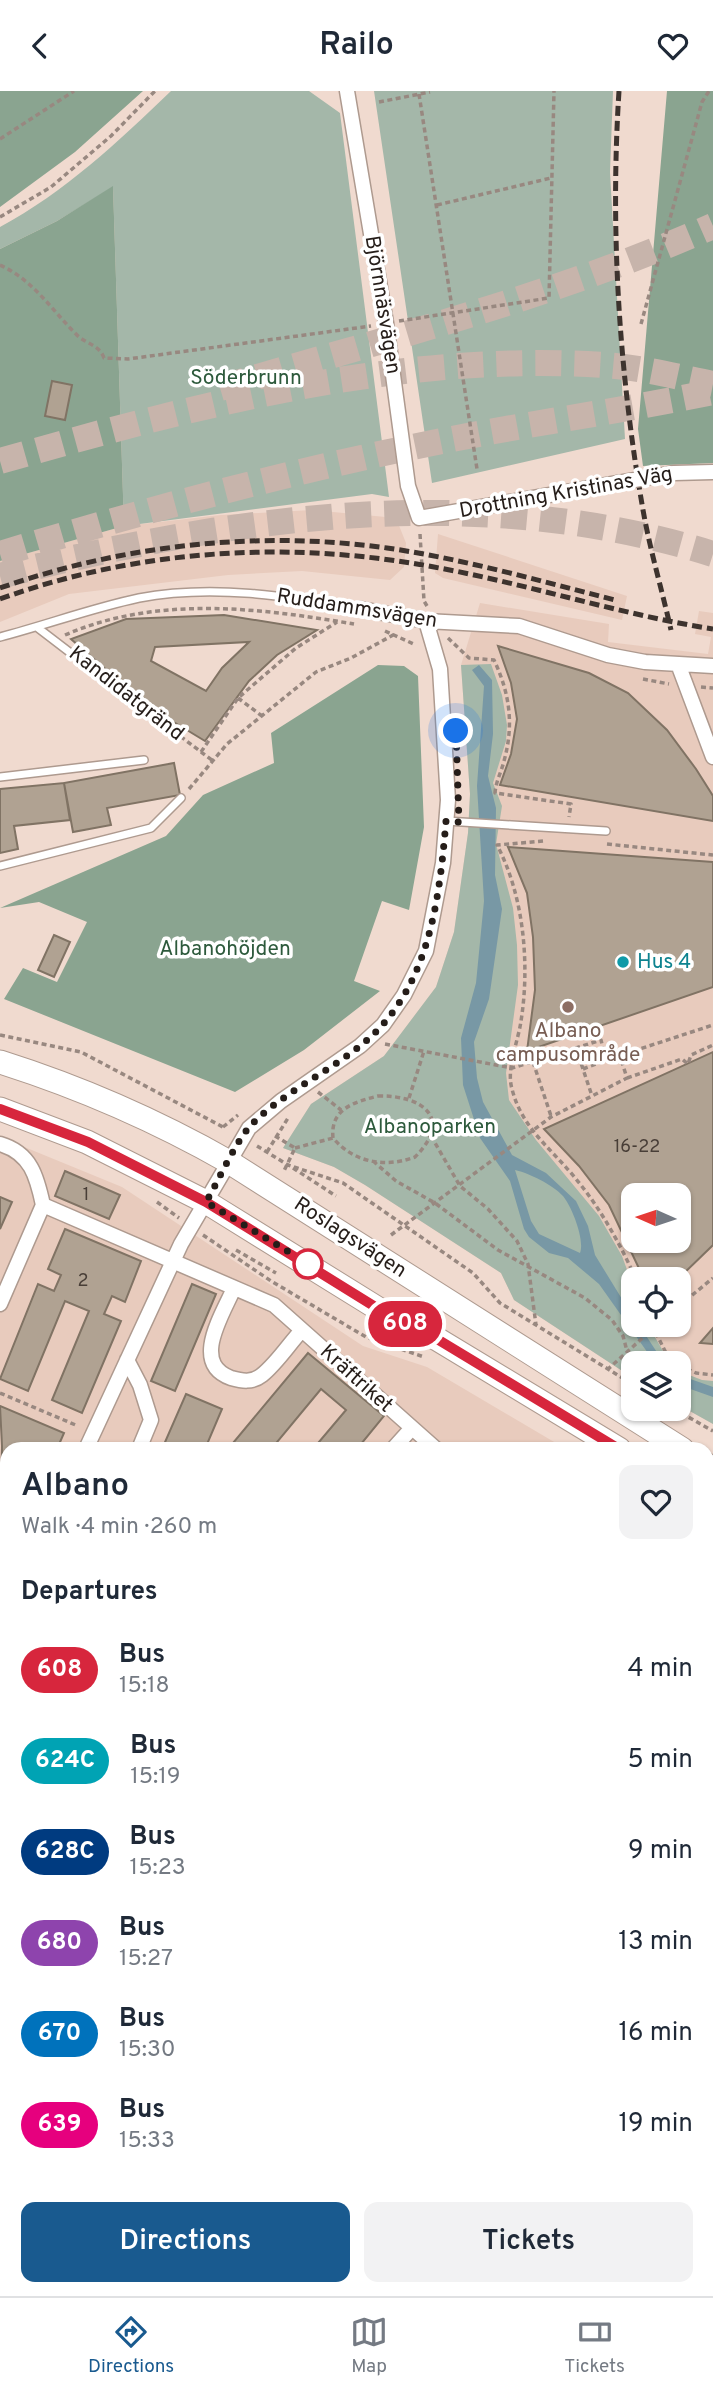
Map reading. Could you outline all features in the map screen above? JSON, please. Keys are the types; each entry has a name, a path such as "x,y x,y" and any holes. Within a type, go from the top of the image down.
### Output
{"main road":[{"name":"Roslagsvägen","path":"0,1062 110,1103 185,1136 671,1442"},
{"name":"Roslagsvägen","path":"0,1109 88,1142 206,1202 398,1321 437,1339 607,1442"}],"street":[{"name":"Björnnäsvägen","path":"347,91 386,323 408,486 419,518"},
{"name":"Drottning Kristinas Väg","path":"419,518 674,473 713,472"},
{"name":"Ruddammsvägen","path":"361,609 432,622 519,626 591,652 645,662 713,666"},
{"path":"89,1442 173,1261 252,1124 360,1046 383,1025 404,995 426,951 434,918 446,821 447,771 440,669 432,622"},
{"path":"678,664 713,757"},
{"path":"0,1144 16,1149 37,1177 43,1206 2,1296"},
{"name":"Kräftriket","path":"43,1206 274,1305 427,1442"},
{"name":"Kräftriket","path":"234,1288 212,1339 210,1353 213,1364 225,1375 244,1382 260,1377 302,1330"},
{"path":"127,1360 140,1385 150,1420 142,1442"},
{"name":"Kräftriket","path":"400,1442 411,1429"}],"lane":[{"name":"Ruddammsvägen","path":"0,637 139,598 191,592 283,595 361,609"},
{"name":"Kandidatgränd","path":"38,628 98,674"},
{"path":"0,777 145,759"},
{"path":"0,866 151,828 181,799"},
{"path":"446,821 606,831"}],"path":[{"path":"0,139 74,91"},
{"path":"0,217 51,187 111,136 155,91"},
{"path":"400,91 402,98"},
{"path":"641,324 702,102 709,91"},
{"path":"379,102 430,92"},
{"path":"419,94 477,469"},
{"path":"437,205 551,178"},
{"path":"0,265 23,275 77,336 101,350 104,358"},
{"path":"419,518 424,601 432,622 469,657 494,660 501,675 511,722 495,793 571,804 566,839 497,845 505,860 523,943 525,980 511,1088 531,1131 589,1197 620,1245 630,1267"},
{"path":"55,639 125,616 184,608 281,612 363,626"},
{"path":"201,752 238,698 296,647 338,621"},
{"path":"382,631 413,641 422,651"},
{"path":"181,799 227,744 316,672 360,654 394,634"},
{"path":"448,638 449,648"},
{"name":"Kandidatgränd","path":"98,674 213,761"},
{"path":"639,679 713,688"},
{"path":"238,698 262,716"},
{"path":"606,844 713,855"},
{"path":"583,1069 713,1025"},
{"path":"0,1035 81,1052 243,1138 337,1196"},
{"path":"387,1040 382,1043 513,1068 601,1040 606,1060"},
{"path":"391,1234 551,1117 626,1078 682,1059 688,1064 691,1055 713,1045"},
{"path":"576,1048 592,1095"},
{"path":"409,1098 424,1051"},
{"path":"620,1056 626,1078"},
{"path":"533,1062 551,1117"},
{"path":"310,1096 323,1085"},
{"path":"317,1091 341,1111"},
{"path":"378,1096 409,1098 420,1102 429,1111 433,1122 431,1136 415,1157 401,1163 373,1161 350,1154 333,1139 334,1119 341,1111 378,1096"},
{"path":"223,1127 243,1110"},
{"path":"267,1152 275,1136 296,1110"},
{"path":"275,1136 295,1148 333,1139"},
{"path":"431,1136 460,1186 488,1209 517,1241 528,1264 536,1325"},
{"path":"288,1165 295,1148"},
{"path":"373,1161 396,1181 435,1203 498,1250 528,1264 585,1298 612,1320 623,1336 627,1351"},
{"path":"288,1165 343,1183 473,1273 500,1303 621,1378"},
{"path":"153,1199 283,1288 366,1337 425,1357"},
{"path":"236,1249 276,1273"},
{"path":"691,1297 713,1278"},
{"path":"377,1333 395,1347"},
{"path":"628,1351 644,1337"},
{"path":"607,1370 621,1357"},
{"path":"691,1370 713,1375"},
{"path":"0,1393 93,1433"},
{"path":"691,1419 713,1431"}],"shaded area":[{"path":"312,510 396,518 406,543 404,567 390,580 302,571 228,575 69,594 0,622 0,561 124,526 221,515"},
{"path":"438,534 627,596 622,620 443,578 435,573"},
{"name":"Albano campusområde","path":"480,603 609,624 608,642 708,654 711,637 695,634 699,611 713,613 713,1424 691,1412 691,1351 621,1351 621,1370 514,1300 501,1273 334,1167 283,1148 311,1104 384,1056 436,987 454,932 468,833 470,794 461,665"},
{"path":"0,1137 122,1187 363,1346 427,1367 554,1442 0,1442"}],"green space":[{"path":"0,91 143,91 75,152 0,207"},
{"name":"Söderbrunn","path":"171,91 309,91 340,113 389,497 372,494 124,526 113,187 57,221 0,249 0,227 69,182"},
{"path":"374,91 613,91 610,172 625,439 432,483"},
{"path":"667,91 713,91 713,463 643,466 638,429"},
{"path":"113,186 124,526 0,561 0,249 57,221"},
{"name":"Albanoparken","path":"491,664 502,695 507,725 506,741 493,783 502,806 496,844 513,908 517,945 518,985 506,1073 509,1100 536,1140 599,1216 622,1256 626,1267 621,1267 621,1337 655,1337 663,1351 621,1351 621,1370 514,1300 501,1273 334,1167 283,1148 311,1104 384,1056 436,987 454,932 468,833 470,794 461,665"},
{"name":"Albanohöjden","path":"378,665 404,666 418,676 424,827 409,910 382,901 354,981 380,991 304,1050 235,1092 4,999 23,968 57,982 87,922 39,902 0,908 166,836 203,795 274,763 271,733"},
{"path":"691,1376 713,1381 713,1424 691,1412"}],"water":[{"path":"479,665 492,680 493,734 488,776 496,808 495,875 502,909 489,999 474,1042 477,1078 483,1102 512,1155 546,1173 576,1201 588,1226 595,1255 621,1297 621,1315 599,1284 568,1258 549,1253 529,1237 524,1229 510,1181 480,1138 463,1085 461,1038 476,983 484,901 477,786 484,686 472,670","holes":["515,1170 534,1177 563,1196 577,1224 581,1240 580,1253 539,1234 531,1221"]},
{"path":"637,1337 647,1337 656,1351 646,1351"},
{"path":"691,1379 713,1387 713,1397 691,1389"}],"building":[{"path":"52,381 72,385 65,420 45,416"},
{"path":"224,615 317,630 277,655 249,681 205,741 149,707 71,639 126,619","holes":["249,642 222,668 206,691 151,661 155,647"]},
{"path":"498,646 589,673 628,693 667,730 696,769 713,796 713,821 500,785 511,754 517,719 511,683"},
{"path":"174,763 180,795 107,808 111,825 73,832 64,783"},
{"path":"64,783 70,820 14,826 18,849 0,853 0,789"},
{"name":"Hus 4","path":"508,847 713,862 713,987 527,1051 535,990 533,937 527,893"},
{"path":"54,935 70,942 54,977 38,970"},
{"path":"713,1052 713,1245 690,1267 638,1267 632,1253 691,1253 691,1183 621,1183 621,1230 609,1205 579,1166 544,1129"},
{"path":"65,1171 120,1195 109,1219 55,1196"},
{"path":"0,1197 12,1202 0,1229"},
{"path":"65,1229 141,1261 125,1302 112,1296 104,1314 121,1321 82,1413 52,1400 89,1311 65,1301 28,1391 0,1379 38,1284 54,1291 61,1275 48,1269"},
{"path":"192,1284 216,1294 175,1391 151,1381"},
{"path":"713,1328 713,1344 700,1343"},
{"path":"308,1353 384,1416 363,1442 319,1442 346,1410 321,1389 277,1442 234,1442"},
{"path":"186,1394 222,1409 208,1442 165,1442"},
{"path":"0,1406 64,1433 60,1442 2,1442"}],"tunnel":[{"path":"220,388 531,295 593,274 713,226"},
{"path":"0,461 223,403 374,375 527,363 604,365 645,370 713,384"},
{"path":"0,554 112,521 338,463 452,439 713,392"},
{"path":"0,576 176,537 266,523 356,515 446,513 536,518 625,532 713,554"}],"railway":[{"path":"619,91 616,249 622,354 643,510 671,630"},
{"path":"0,588 94,561 142,552 240,541 289,541 387,548 445,558 615,600"},
{"path":"0,599 52,582 160,560 215,554 325,554 434,567 713,629"}],"bus line":[{"name":"608","path":"0,1109 88,1142 206,1202 398,1321 437,1339 607,1442"}],"place":[{"name":"Hus 4","path":"623,962"},
{"name":"Albano campusområde","path":"568,1007"}],"route":[{"path":"308,1264 314,1267 206,1202 252,1124 360,1046 383,1025 404,995 426,951 434,918 443,863 446,821 459,822 456,731"}]}
